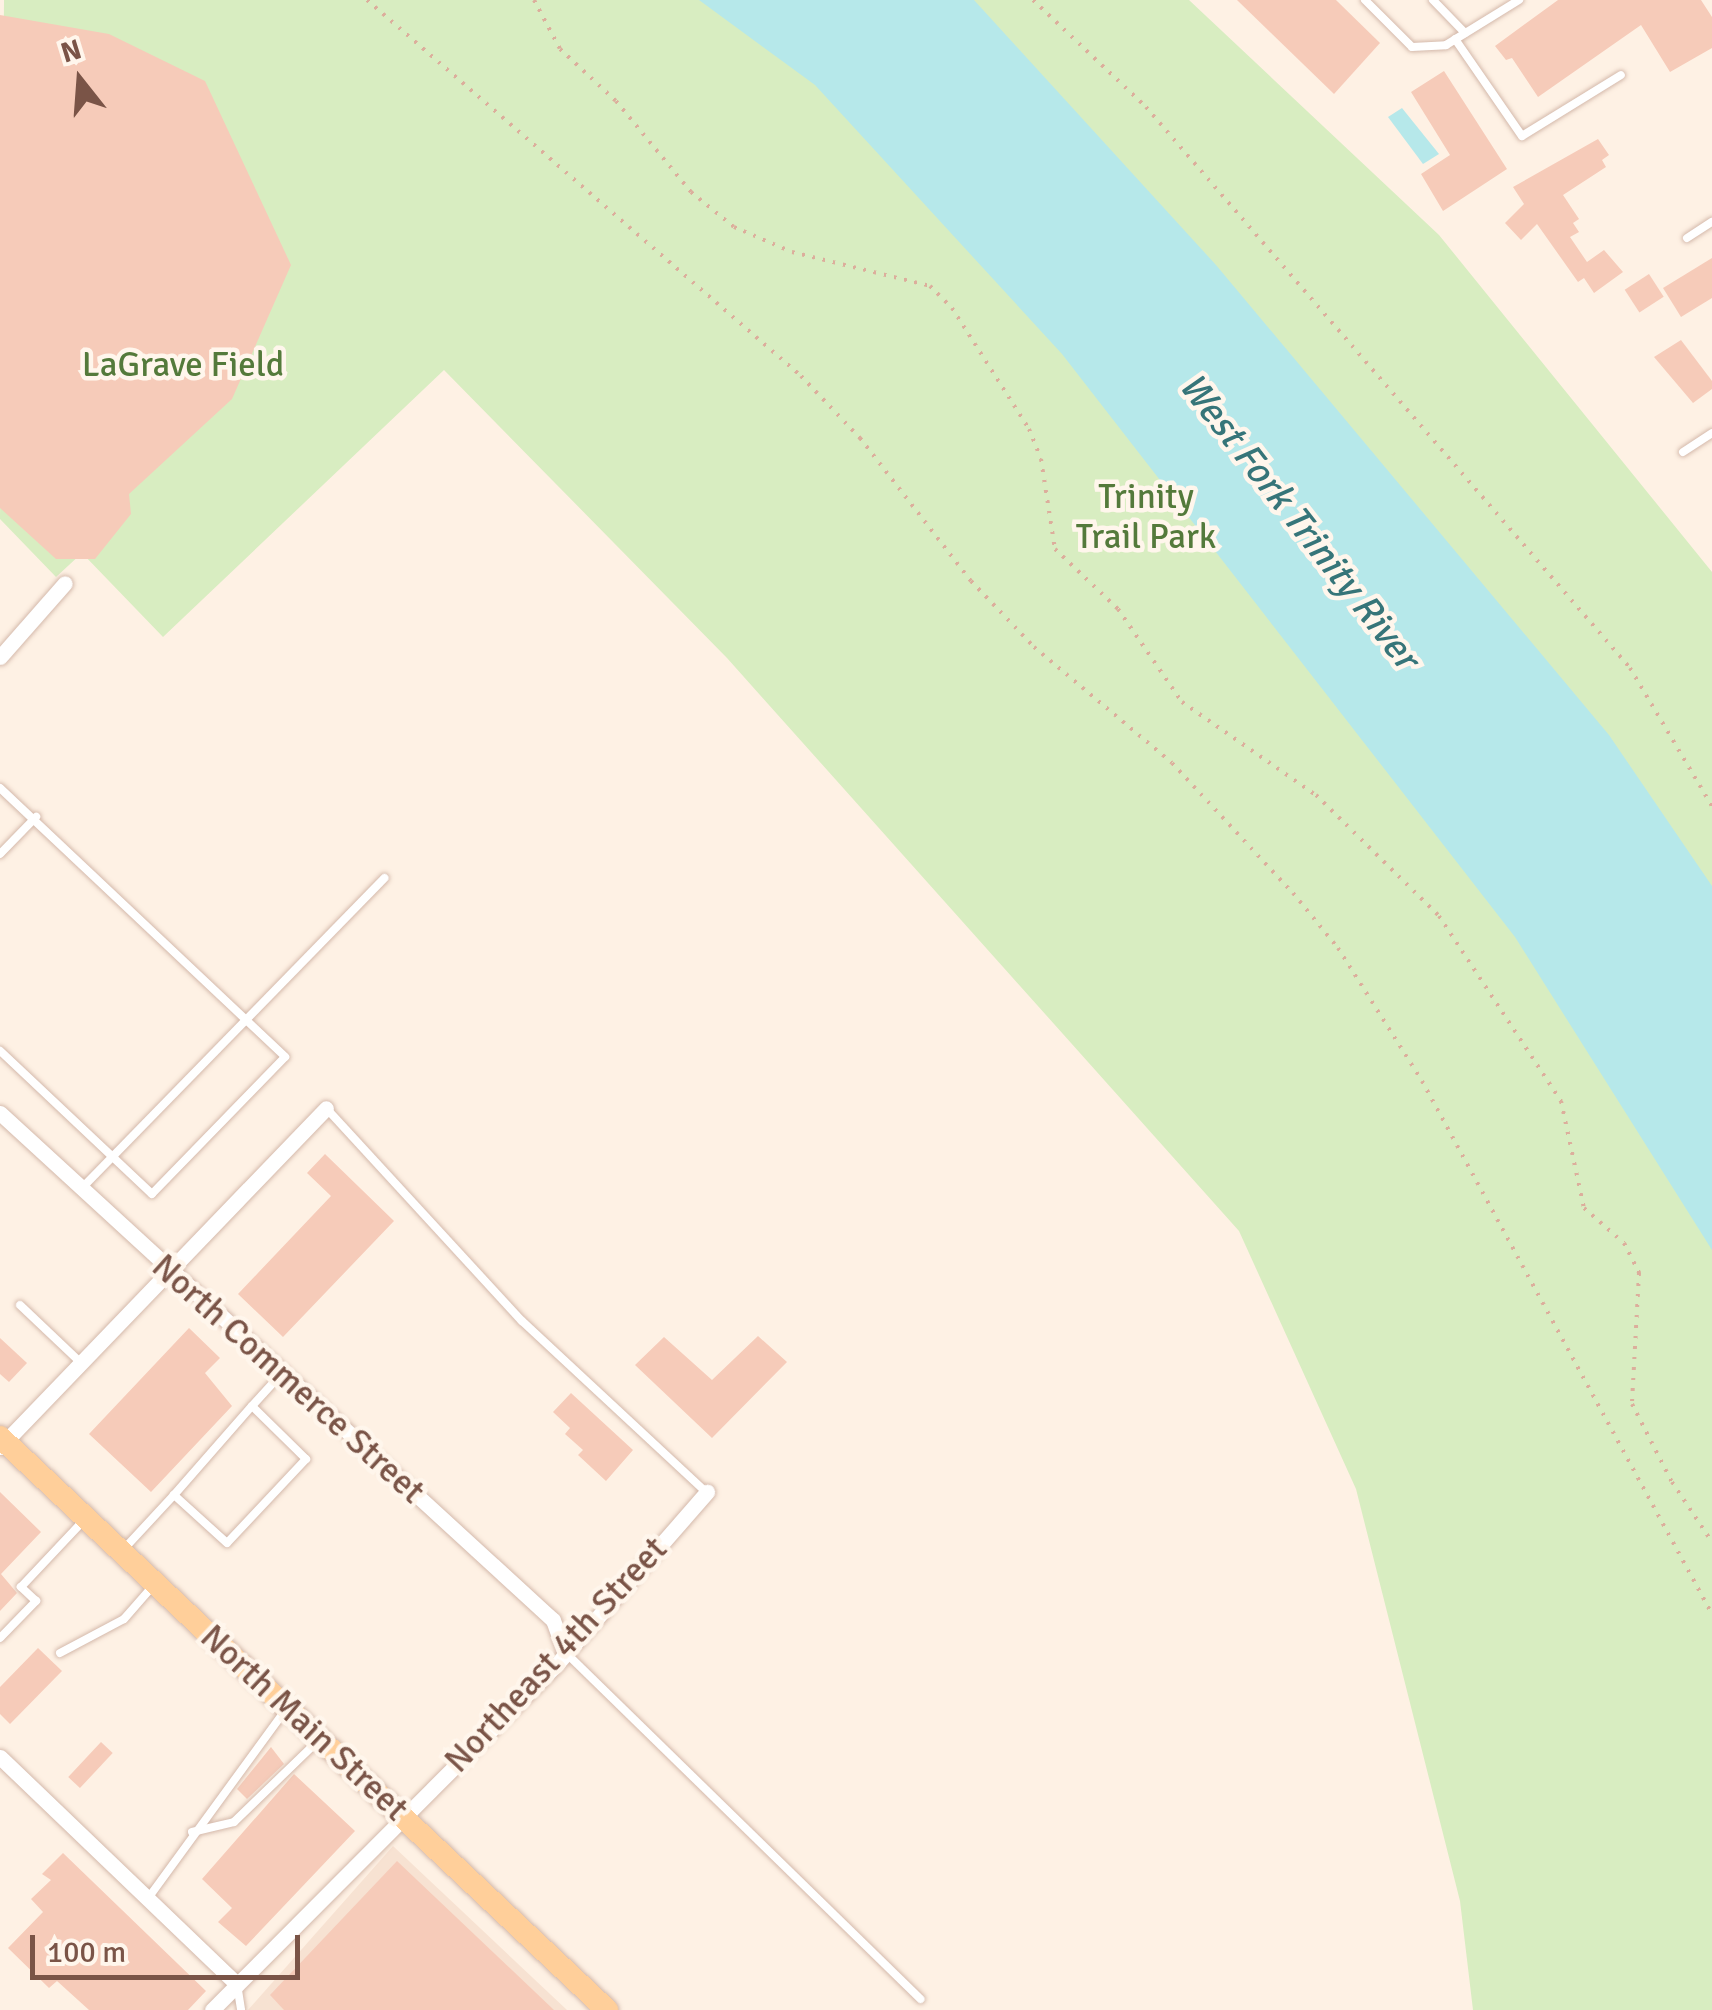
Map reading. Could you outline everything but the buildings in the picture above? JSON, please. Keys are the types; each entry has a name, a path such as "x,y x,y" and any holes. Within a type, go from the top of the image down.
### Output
{"main road":[{"name":"North Main Street","path":"2,1442 288,1706 607,2010"}],"street":[{"path":"0,657 65,583"},
{"path":"2,1442 326,1108"},
{"name":"North Commerce Street","path":"0,1113 553,1620 564,1650"},
{"name":"Northeast 4th Street","path":"212,2010 564,1650 707,1492"},
{"path":"0,1756 237,1984"}],"lane":[{"path":"1365,0 1412,47 1456,39 1520,0"},
{"path":"1434,0 1465,33"},
{"path":"1456,39 1522,136 1621,75"},
{"path":"1688,238 1712,222"},
{"path":"1683,452 1712,433"},
{"path":"0,788 36,817 286,1057 152,1194 0,1051"},
{"path":"0,854 36,817"},
{"path":"80,1190 385,878"},
{"path":"326,1108 522,1321 707,1492"},
{"path":"20,1305 80,1362"},
{"path":"122,1551 282,1373"},
{"path":"174,1495 227,1543 306,1459 252,1406"},
{"path":"0,1638 36,1601 21,1587 86,1518"},
{"path":"60,1652 124,1619 155,1584"},
{"path":"564,1650 920,1999"},
{"path":"148,1897 170,1873 174,1854 288,1706"},
{"path":"192,1832 234,1822 322,1738"},
{"path":"237,1984 241,2010"}],"path":[{"path":"368,0 801,376 860,438 971,581 1021,634 1172,763 1293,892 1348,963 1422,1080 1712,1614"},
{"path":"534,0 560,49 616,101 691,192 734,227 856,269 930,286 952,308 1028,429 1041,460 1055,549 1118,610 1182,702 1256,748 1394,865 1490,990 1560,1102 1584,1208 1624,1243 1638,1273 1632,1404 1712,1542"},
{"path":"1033,0 1146,108 1630,668 1712,806"}],"shaded area":[{"path":"393,1846 567,2010 248,2010"}],"green space":[{"name":"Trinity Trail Park","path":"4,0 1189,0 1439,235 1712,572 1712,2010 1473,2010 1460,1901 1356,1489 1239,1231 727,658 444,370 163,637 82,553 56,577 0,519"}],"water":[{"name":"West Fork Trinity River","path":"699,0 974,0 1216,265 1609,735 1712,886 1712,1250 1515,937 1062,354 815,85"},
{"path":"1402,108 1439,154 1423,164 1388,117"}],"park label":[{"name":"LaGrave Field","path":"183,365"}]}
